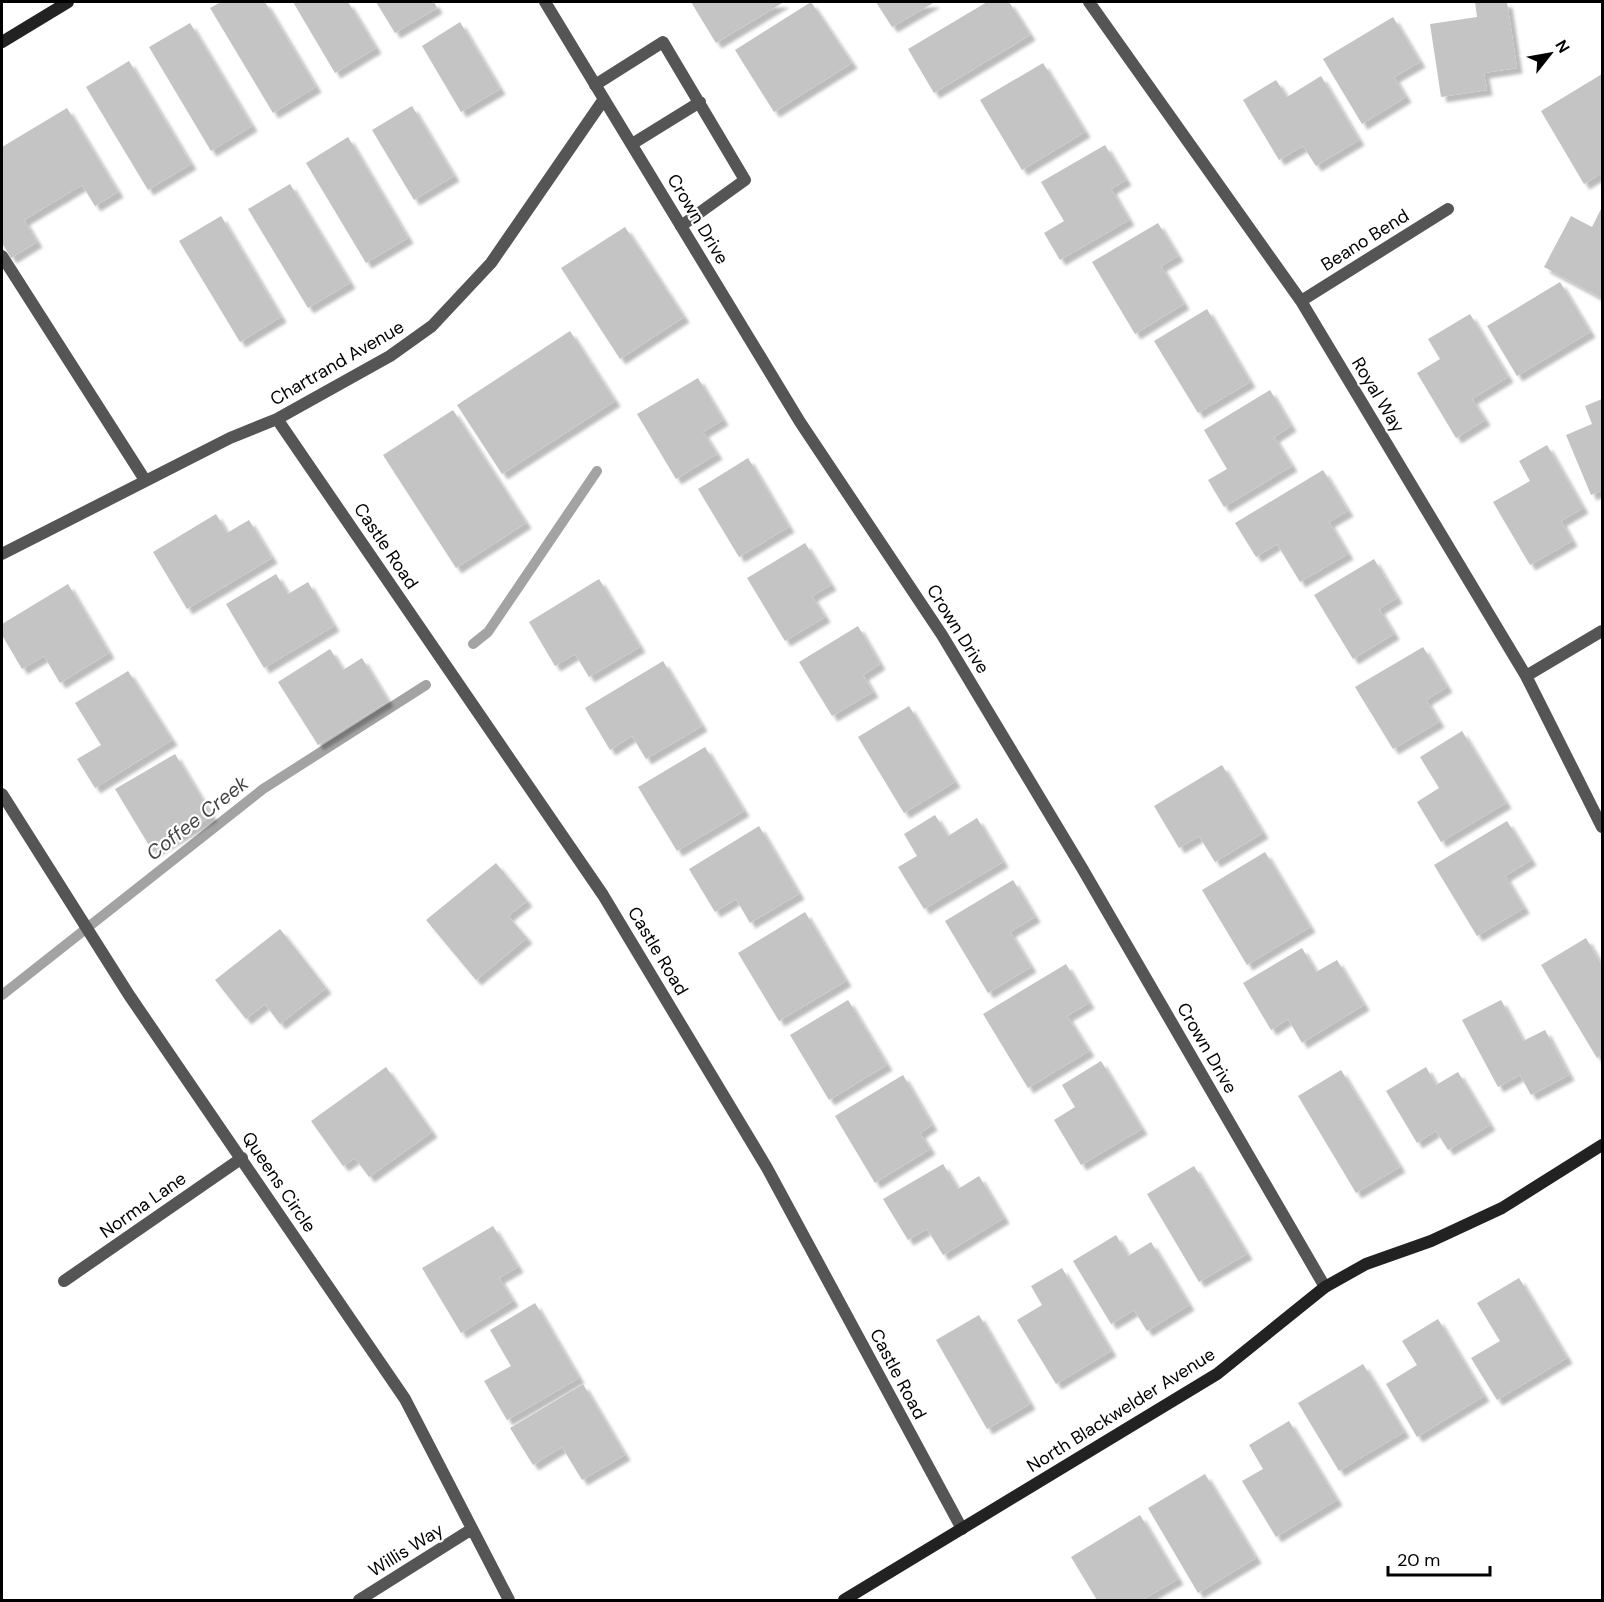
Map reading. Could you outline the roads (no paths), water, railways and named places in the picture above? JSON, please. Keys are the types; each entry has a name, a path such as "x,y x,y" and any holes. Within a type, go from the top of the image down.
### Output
{"street":[{"path":"2,42 68,2"},
{"name":"Crown Drive","path":"545,2 800,422 948,645 1082,868 1325,1287"},
{"name":"Royal Way","path":"1089,2 1301,302 1526,676 1602,827"},
{"path":"596,85 663,42 700,102 745,180 681,226"},
{"name":"Chartrand Avenue","path":"2,554 230,438 278,419 390,356 432,326 491,263 604,99"},
{"path":"632,144 700,102"},
{"name":"Beano Bend","path":"1301,302 1448,208"},
{"path":"2,256 145,480"},
{"name":"Castle Road","path":"278,419 603,895 767,1168 962,1529"},
{"path":"1526,676 1602,631"},
{"name":"Queens Circle","path":"2,794 99,946 405,1399 508,1600"},
{"name":"North Blackwelder Avenue","path":"844,1600 1217,1374 1325,1287 1366,1264 1431,1241 1502,1208 1602,1145"},
{"name":"Norma Lane","path":"64,1281 242,1158"},
{"name":"Willis Way","path":"359,1600 472,1529"}],"waterway":[{"name":"Coffee Creek","path":"473,644 488,632 597,471"},
{"name":"Coffee Creek","path":"2,995 263,789 426,685"}]}
